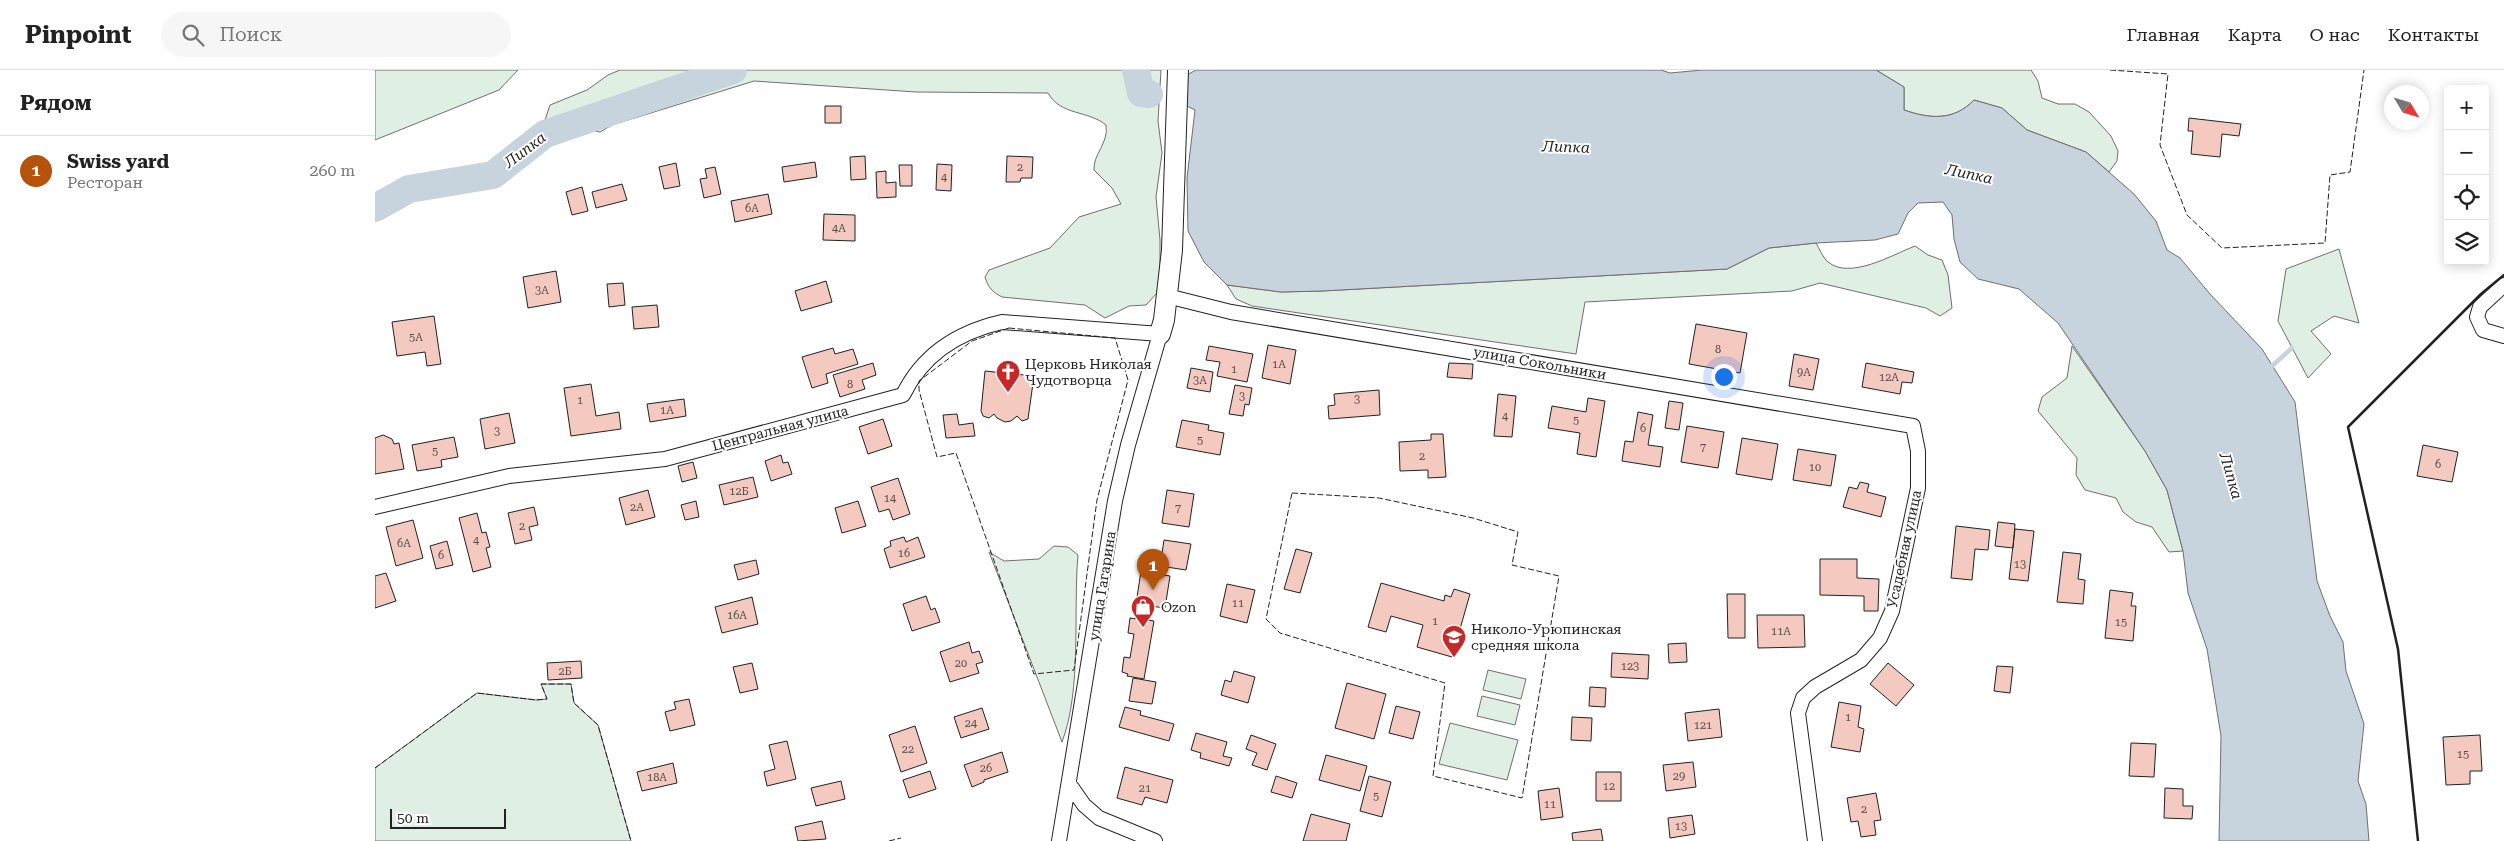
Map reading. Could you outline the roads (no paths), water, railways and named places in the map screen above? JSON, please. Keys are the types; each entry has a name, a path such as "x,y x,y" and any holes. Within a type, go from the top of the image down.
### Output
{"street":[{"path":"1160,334 1167,296 1172,250 1178,70"},
{"path":"2504,285 2480,307 2477,317 2483,330 2504,336"},
{"name":"улица Сокольники","path":"1167,296 1231,312 1913,426"},
{"name":"Центральная улица","path":"375,507 509,476 665,458 903,395 912,376 932,354 956,338 979,327 994,324 1028,323 1160,334"},
{"name":"улица Гагарина","path":"1059,841 1070,786 1115,501 1160,334"},
{"name":"Усадебная улица","path":"1815,841 1798,713 1803,698 1815,687 1861,660 1880,638 1892,612 1918,488 1918,451 1913,426"},
{"path":"1070,786 1084,805 1099,818 1155,841"}],"water":[{"path":"1196,70 1661,70 1670,73 1702,70 1876,70 1904,87 1904,110 1932,116 1950,115 1966,107 1974,100 2002,108 2027,130 2086,152 2134,194 2156,221 2167,250 2180,258 2210,294 2262,349 2295,402 2317,581 2330,616 2343,642 2346,671 2364,724 2358,781 2366,804 2369,841 2219,841 2221,736 2207,649 2188,593 2183,551 2167,490 2145,451 2058,323 2019,289 1978,279 1960,262 1954,239 1952,215 1943,202 1918,203 1908,213 1898,234 1875,240 1769,248 1727,269 1322,291 1281,292 1227,285 1204,262 1188,231 1187,178 1195,110 1183,104 1185,76"}],"waterway":[{"name":"Липка","path":"375,208 409,189 493,175 545,134 733,70"},
{"name":"Липка","path":"1136,70 1141,93 1149,94"},
{"path":"2272,366 2292,348"}],"place":[{"name":"Церковь Николая Чудотворца","path":"1008,393"},
{"name":"Swiss yard","path":"1153,590"},
{"name":"Ozon","path":"1143,628"},
{"name":"Николо-Урюпинская средняя школа","path":"1454,658"}]}
